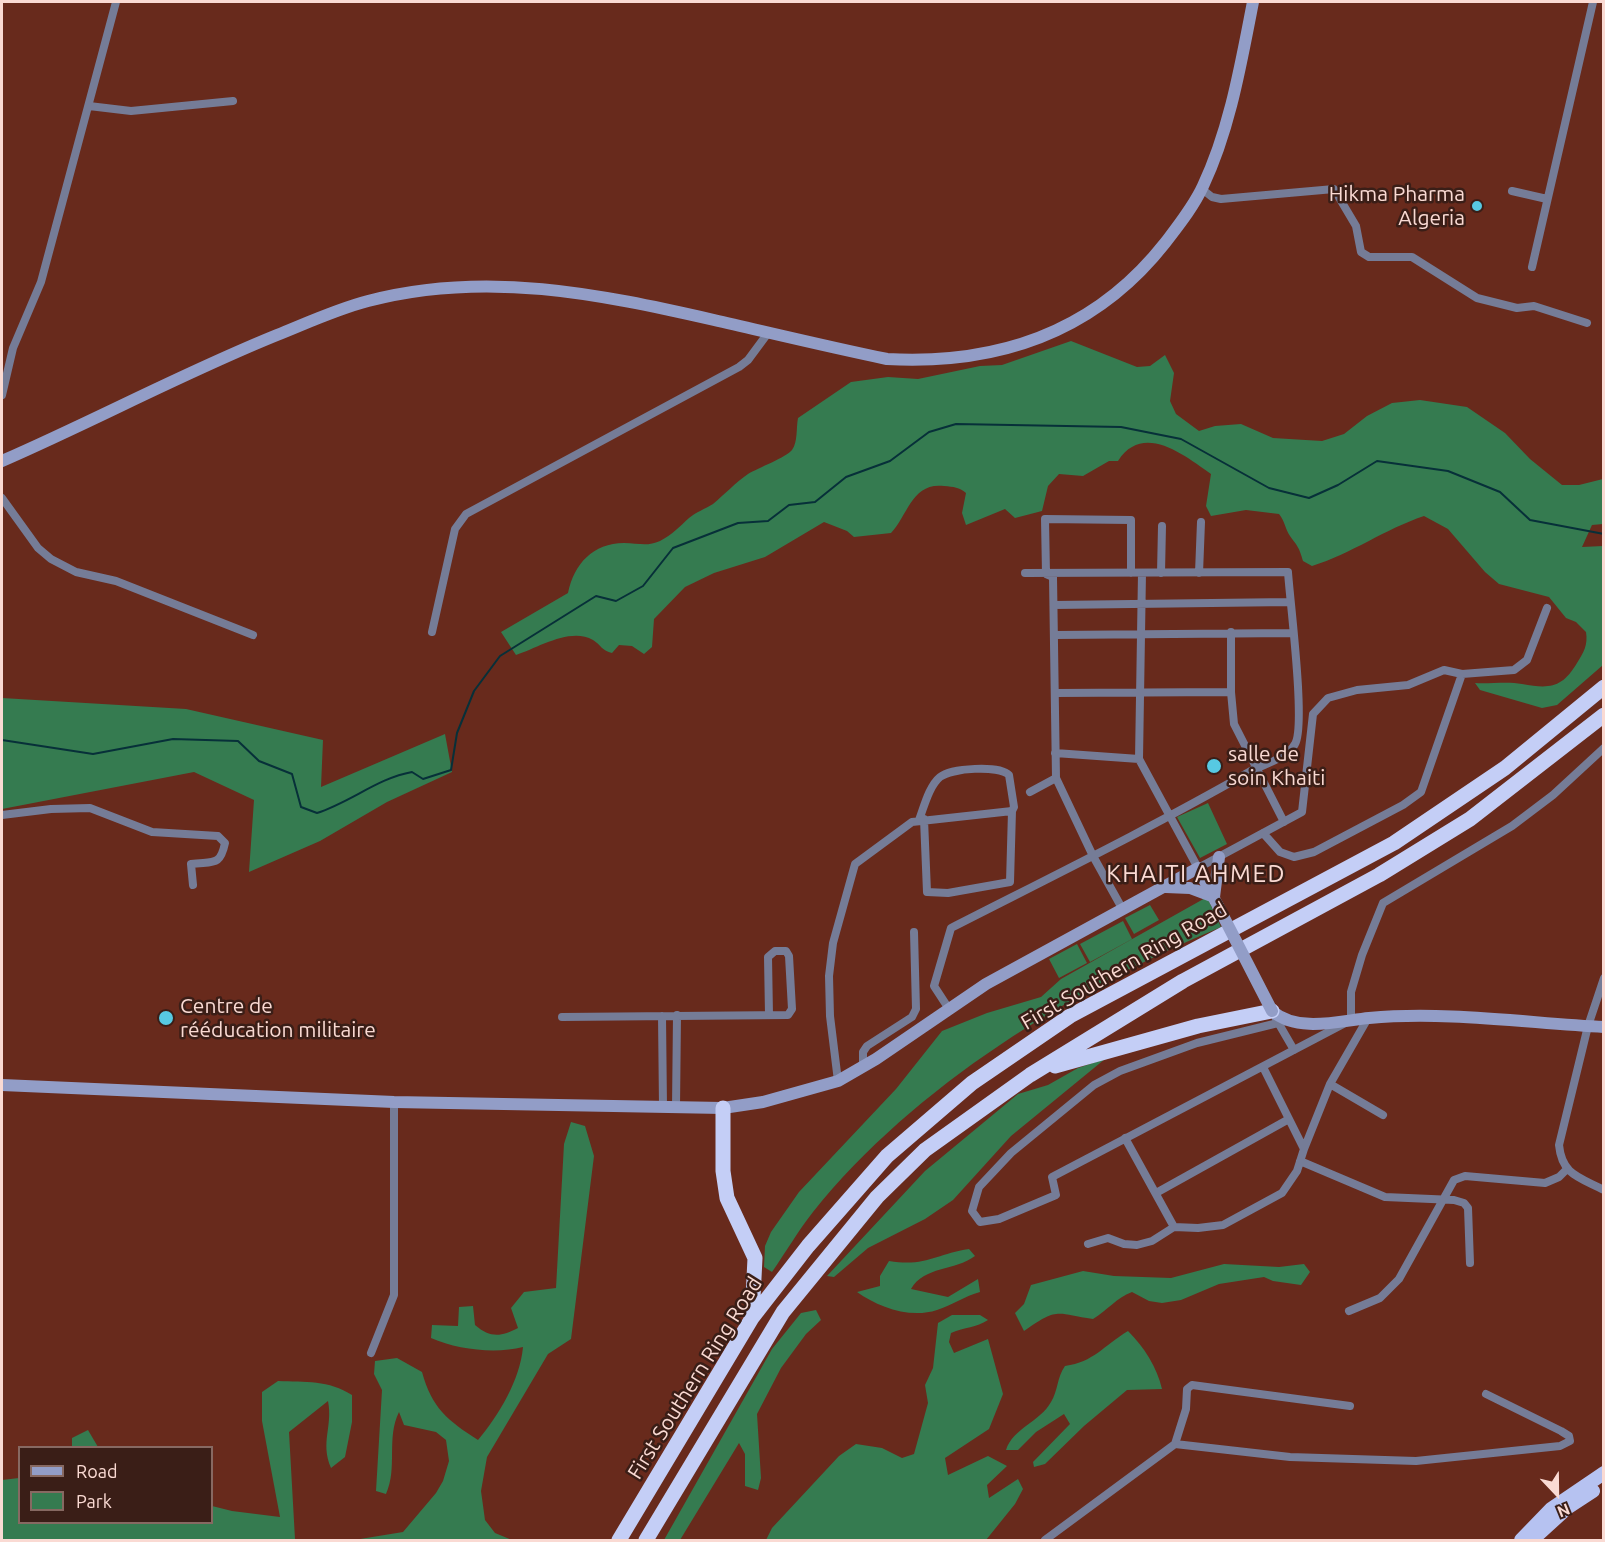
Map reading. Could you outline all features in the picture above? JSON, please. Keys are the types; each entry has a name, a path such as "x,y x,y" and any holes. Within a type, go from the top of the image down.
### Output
{"highway":[{"name":"First Southern Ring Road","path":"619,1540 752,1318 808,1246 888,1156 972,1083 1070,1016 1394,843 1505,768 1604,687"},
{"name":"First Southern Ring Road","path":"646,1540 783,1312 877,1197 925,1150 1030,1075 1184,981 1379,875 1470,819 1604,715"},
{"path":"1030,1075 1095,1053 1275,1017"},
{"path":"723,1108 723,1172 727,1198 748,1240 754,1258 752,1318"},
{"path":"754,1268 766,1281 774,1282 785,1276"},
{"path":"1521,1540 1551,1509 1604,1473"},
{"path":"1532,1540 1567,1508 1604,1484"}],"main road":[{"path":"2,462 242,349 337,310 370,300 417,292 475,286 554,289 606,296 887,359 919,361 976,356 1019,347 1069,325 1112,298 1150,262 1202,189 1216,157 1239,75 1253,2"},
{"path":"1216,902 1219,857"},
{"path":"2,1084 394,1102 723,1108 763,1102 838,1081 863,1067 986,984 1198,868 1275,1017 1314,1024 1368,1018 1421,1016 1604,1028"},
{"path":"1165,887 1190,888 1216,902"}],"street":[{"path":"2,395 13,348 41,282 116,2"},
{"path":"1532,267 1593,2"},
{"path":"89,106 131,111 233,101"},
{"path":"1202,189 1212,197 1221,199 1334,189 1356,226 1361,252 1369,257 1412,257 1477,298 1517,308 1534,306 1587,323"},
{"path":"1512,191 1547,199"},
{"path":"432,632 455,529 466,514 739,367 748,360 768,333"},
{"path":"2,498 38,548 51,559 76,572 116,581 254,635"},
{"path":"1046,574 1044,519 1131,520 1131,573"},
{"path":"1199,573 1201,522"},
{"path":"1161,573 1162,526"},
{"path":"949,1009 934,986 951,928 1172,816 1255,768 1287,754 1296,743 1299,685 1292,633 1288,572 1025,573"},
{"path":"1142,573 1139,636 1141,694 1139,759 1172,816 1198,868 1302,812 1313,714 1328,698 1357,690 1407,685 1444,670 1462,674 1514,670 1527,660 1547,608"},
{"path":"1046,574 1053,577 1056,778 1093,856 1123,910"},
{"path":"1054,605 1140,602 1290,602"},
{"path":"1232,632 1231,692 1234,724 1284,822"},
{"path":"1054,635 1292,633"},
{"path":"1263,833 1280,852 1294,857 1314,852 1403,805 1421,792 1462,674"},
{"path":"1055,693 1231,692"},
{"path":"1294,1050 1275,1017 1197,1042 1120,1071 1094,1085 1011,1152 979,1187 972,1210 980,1222 999,1219 1056,1195 1052,1177 1263,1067 1351,1020 1352,992 1362,955 1383,903 1512,826 1553,795 1604,748"},
{"path":"1055,753 1139,759"},
{"path":"996,768 1006,771 1009,774 1012,792 1010,882 948,893 927,892 922,819 938,778 956,772 996,768"},
{"path":"1030,792 1056,778"},
{"path":"2,815 51,809 90,808 153,832 218,837 225,843 222,858 217,862 191,864 193,885"},
{"path":"838,1081 830,1016 830,976 833,943 855,864 904,826 922,819 1012,811"},
{"path":"863,1067 863,1052 867,1046 912,1017 916,1009 914,932"},
{"path":"562,1017 788,1015 791,1012 789,956 786,951 775,951 768,957 769,1015"},
{"path":"1604,978 1588,1026 1559,1145 1561,1161 1566,1170 1604,1190"},
{"path":"676,1107 677,1015"},
{"path":"662,1016 663,1107"},
{"path":"1088,1244 1108,1238 1124,1244 1137,1245 1152,1241 1174,1227 1198,1228 1223,1225 1282,1193 1297,1171 1330,1084 1368,1018"},
{"path":"1263,1067 1304,1149"},
{"path":"1330,1084 1383,1115"},
{"path":"371,1353 394,1294 394,1102"},
{"path":"1156,1193 1289,1119"},
{"path":"1125,1138 1174,1227"},
{"path":"1300,1161 1385,1197 1464,1203 1468,1208 1470,1263"},
{"path":"1349,1311 1380,1298 1400,1279 1445,1201 1454,1180 1465,1176 1545,1183 1559,1177 1566,1170"},
{"path":"1045,1540 1175,1444 1186,1409 1187,1389 1192,1385 1350,1406"},
{"path":"1175,1444 1290,1457 1416,1461 1560,1446 1570,1440 1569,1436 1561,1431 1486,1395"}],"green space":[{"path":"1071,341 1137,367 1150,366 1165,355 1174,373 1170,401 1176,414 1199,431 1215,426 1241,424 1273,438 1322,441 1344,434 1367,416 1392,403 1420,400 1467,407 1505,433 1530,459 1562,485 1579,485 1603,479 1603,524 1592,525 1582,547 1603,546 1603,665 1557,705 1542,708 1480,690 1475,683 1548,686 1560,682 1566,678 1582,655 1586,645 1586,632 1576,622 1566,618 1549,597 1499,584 1485,572 1448,529 1424,516 1312,566 1303,561 1298,547 1279,514 1246,510 1211,516 1206,506 1211,474 1176,451 1151,443 1139,444 1128,450 1118,461 1109,461 1083,476 1059,474 1048,486 1042,511 1015,518 1005,509 966,525 962,513 966,493 954,487 933,486 918,494 891,533 854,537 847,531 824,522 765,557 714,573 685,587 654,619 652,647 644,654 632,646 619,645 612,653 593,640 574,636 554,640 516,655 501,632 568,593 580,564 594,551 613,544 647,544 660,541 692,516 713,504 748,474 789,453 795,443 798,418 851,382 888,377 918,379 980,366 1002,365"},
{"path":"2,698 186,709 323,740 321,787 445,734 452,772 387,802 320,841 249,872 254,800 194,772 2,809"},
{"path":"1208,803 1227,844 1200,858 1177,817"},
{"path":"1207,897 1221,927 1109,980 1054,1011 1000,1045 948,1082 899,1123 854,1166 813,1212 772,1272 764,1267 765,1246 771,1232 799,1192 896,1089 942,1031 987,1013 1041,997 1061,979"},
{"path":"1150,905 1159,920 1134,934 1125,918"},
{"path":"1123,921 1132,939 1090,962 1080,944"},
{"path":"1077,944 1087,963 1059,978 1049,959"},
{"path":"1105,1059 1011,1136 953,1200 925,1219 868,1248 834,1277 827,1276 925,1171 1018,1094 1048,1085 1078,1068"},
{"path":"571,1122 585,1126 594,1156 571,1339 548,1354 487,1457 481,1491 485,1520 495,1533 512,1540 354,1540 403,1532 436,1493 443,1481 449,1461 446,1440 436,1432 404,1425 399,1412 393,1432 389,1484 386,1494 376,1491 382,1390 374,1374 375,1361 397,1358 422,1372 431,1395 442,1412 478,1440 507,1396 518,1372 523,1347 501,1350 465,1348 431,1338 432,1325 458,1326 459,1307 473,1306 475,1325 491,1334 506,1333 518,1328 511,1308 524,1292 556,1288 564,1144"},
{"path":"969,1249 975,1256 924,1276 911,1289 948,1297 978,1279 980,1292 943,1308 927,1312 905,1312 884,1307 857,1292 880,1286 880,1276 889,1261 922,1261"},
{"path":"1224,1264 1279,1267 1304,1264 1310,1272 1301,1285 1273,1281 1264,1277 1219,1284 1181,1300 1162,1303 1149,1301 1132,1292 1121,1297 1093,1319 1063,1314 1051,1315 1024,1331 1015,1313 1024,1304 1031,1285 1083,1271 1114,1276 1171,1278"},
{"path":"816,1310 821,1320 806,1334 781,1368 757,1414 761,1478 758,1490 745,1486 745,1454 739,1443 680,1540 664,1540 772,1349 801,1313"},
{"path":"952,1315 980,1315 988,1320 951,1333 949,1342 954,1353 988,1339 1003,1394 989,1429 945,1458 948,1475 988,1456 1007,1466 987,1485 989,1498 1018,1479 1023,1489 1015,1504 986,1540 766,1540 772,1528 839,1456 856,1444 882,1448 902,1458 914,1454 928,1403 925,1385 933,1368 938,1323"},
{"path":"1128,1331 1149,1358 1162,1389 1127,1390 1084,1426 1045,1464 1034,1467 1033,1462 1070,1424 1064,1414 1036,1432 1018,1450 1006,1450 1014,1436 1046,1409 1053,1398 1065,1366 1084,1361"},
{"path":"278,1381 326,1384 352,1395 352,1422 345,1457 331,1468 327,1450 328,1401 289,1432 295,1539 313,1540 2,1540 2,1480 18,1478 18,1524 213,1524 213,1506 280,1517 262,1421 262,1392"},
{"path":"88,1430 97,1446 72,1446 72,1438"}],"waterway":[{"path":"2,740 93,754 173,739 238,741 259,761 292,774 301,807 317,813 400,775 412,772 423,779 451,770 457,733 474,691 500,656 596,596 616,601 643,586 673,548 738,523 768,521 789,505 815,502 846,477 890,461 929,432 956,424 1121,427 1181,439 1269,488 1309,498 1338,485 1377,461 1448,471 1500,492 1530,520 1604,534"}],"place":[{"name":"Hikma Pharma Algeria","path":"1477,206"},
{"name":"salle de soin Khaiti","path":"1214,766"},
{"name":"Centre de rééducation militaire","path":"166,1018"}],"district":[{"name":"KHAITI AHMED","path":"1196,874"}]}
